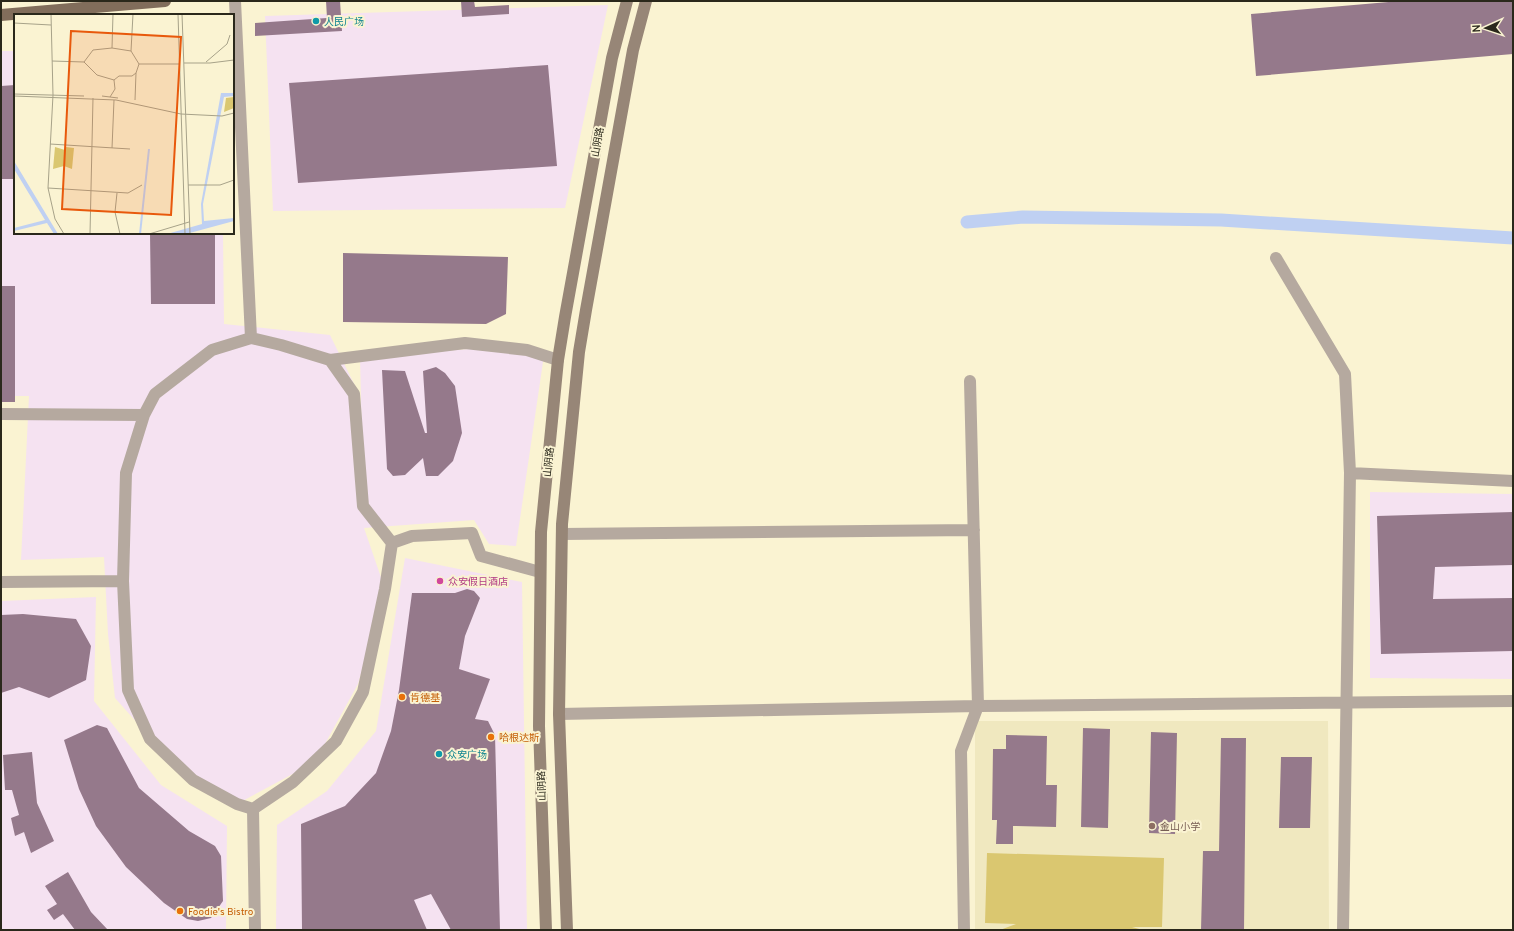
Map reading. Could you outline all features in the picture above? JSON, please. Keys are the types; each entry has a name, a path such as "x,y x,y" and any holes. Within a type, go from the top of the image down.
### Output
{"main road":[{"path":"1,15 165,1"},
{"name":"山阴路","path":"546,930 539,726 541,532 558,360 612,58 627,1"},
{"name":"山阴路","path":"567,930 560,714 562,534 580,352 586,310 633,50 646,1"}],"street":[{"path":"235,1 251,338"},
{"path":"1276,258 1345,374 1350,472 1343,930"},
{"path":"253,809 237,804 193,780 150,739 128,690 123,581 126,473 144,415 155,394 212,350 251,338 281,345 330,360 464,343 527,350 558,360"},
{"path":"253,809 294,782 336,741 363,692 385,589 392,543 363,506 354,394 330,360"},
{"path":"964,930 961,751 978,706 970,381"},
{"path":"1,414 144,415"},
{"path":"1350,472 1513,481"},
{"path":"562,534 974,530"},
{"path":"392,543 412,536 472,533 481,556 540,572"},
{"path":"1,582 123,581"},
{"path":"560,714 978,706 1513,701"},
{"path":"253,809 255,930"}],"shaded area":[{"path":"608,5 565,208 273,211 265,16"},
{"path":"1,51 14,51 14,234 223,234 224,324 330,335 358,392 363,491 360,357 497,347 544,355 516,546 489,544 474,520 364,528 385,589 358,684 315,762 237,804 164,753 115,698 108,634 104,557 21,560 29,396 1,396"},
{"path":"1370,492 1513,494 1513,679 1370,678"},
{"name":"众安广场","path":"405,558 522,582 527,930 276,930 277,825 327,791 376,731"},
{"path":"96,597 94,701 161,785 227,826 226,930 1,930 1,601"},
{"name":"金山小学","path":"975,721 1328,721 1329,930 975,930"},
{"path":"987,853 1164,858 1162,927 1132,927 1143,930 1000,930 1016,924 985,923"}],"building":[{"name":"人民广场","path":"326,1 340,1 342,31 255,36 255,23 327,18"},
{"path":"461,1 474,1 475,7 509,5 509,14 462,17"},
{"path":"1400,1 1513,1 1513,54 1256,76 1251,14"},
{"path":"548,65 557,166 298,183 289,83"},
{"path":"14,85 14,179 1,179 1,86"},
{"path":"150,234 215,234 215,304 151,304"},
{"path":"343,253 508,257 506,314 486,324 343,322"},
{"path":"1,286 15,286 15,402 1,402"},
{"path":"436,367 445,373 455,386 462,433 453,461 438,476 426,476 423,458 405,475 393,476 387,469 382,370 405,371 425,433 427,433 423,371"},
{"path":"1513,512 1513,565 1435,567 1433,599 1513,598 1513,651 1381,654 1377,516"},
{"name":"众安广场","path":"467,589 474,591 480,598 465,636 459,669 490,679 475,719 488,721 495,735 500,930 451,930 431,894 414,900 427,930 302,930 301,824 345,806 376,773 391,731 399,690 412,593 455,593"},
{"path":"23,614 76,619 91,646 86,680 49,698 19,687 1,693 1,615"},
{"path":"97,725 107,728 139,788 189,831 215,846 221,856 223,901 211,918 198,921 187,919 164,903 126,867 96,826 79,789 64,740"},
{"path":"1083,728 1110,729 1108,828 1081,827"},
{"path":"1151,732 1177,733 1175,834 1149,833"},
{"path":"1006,735 1047,736 1046,785 1057,785 1056,827 1013,826 1013,844 996,844 997,820 992,820 993,749 1006,749"},
{"path":"1221,738 1246,738 1244,930 1201,930 1203,851 1219,851"},
{"path":"32,752 37,803 54,841 31,853 24,832 15,836 11,818 19,815 12,790 5,790 3,755"},
{"path":"1281,757 1312,757 1310,828 1279,828"},
{"path":"68,872 91,912 108,930 75,930 63,914 54,920 47,910 57,904 45,886"}],"waterway":[{"path":"967,222 1023,217 1221,220 1513,238"}],"place":[{"name":"人民广场","path":"316,21"},
{"name":"众安假日酒店","path":"440,581"},
{"name":"肯德基","path":"402,697"},
{"name":"哈根达斯","path":"491,737"},
{"name":"众安广场","path":"439,754"},
{"name":"金山小学","path":"1152,826"},
{"name":"Foodie's Bistro","path":"180,911"}]}
